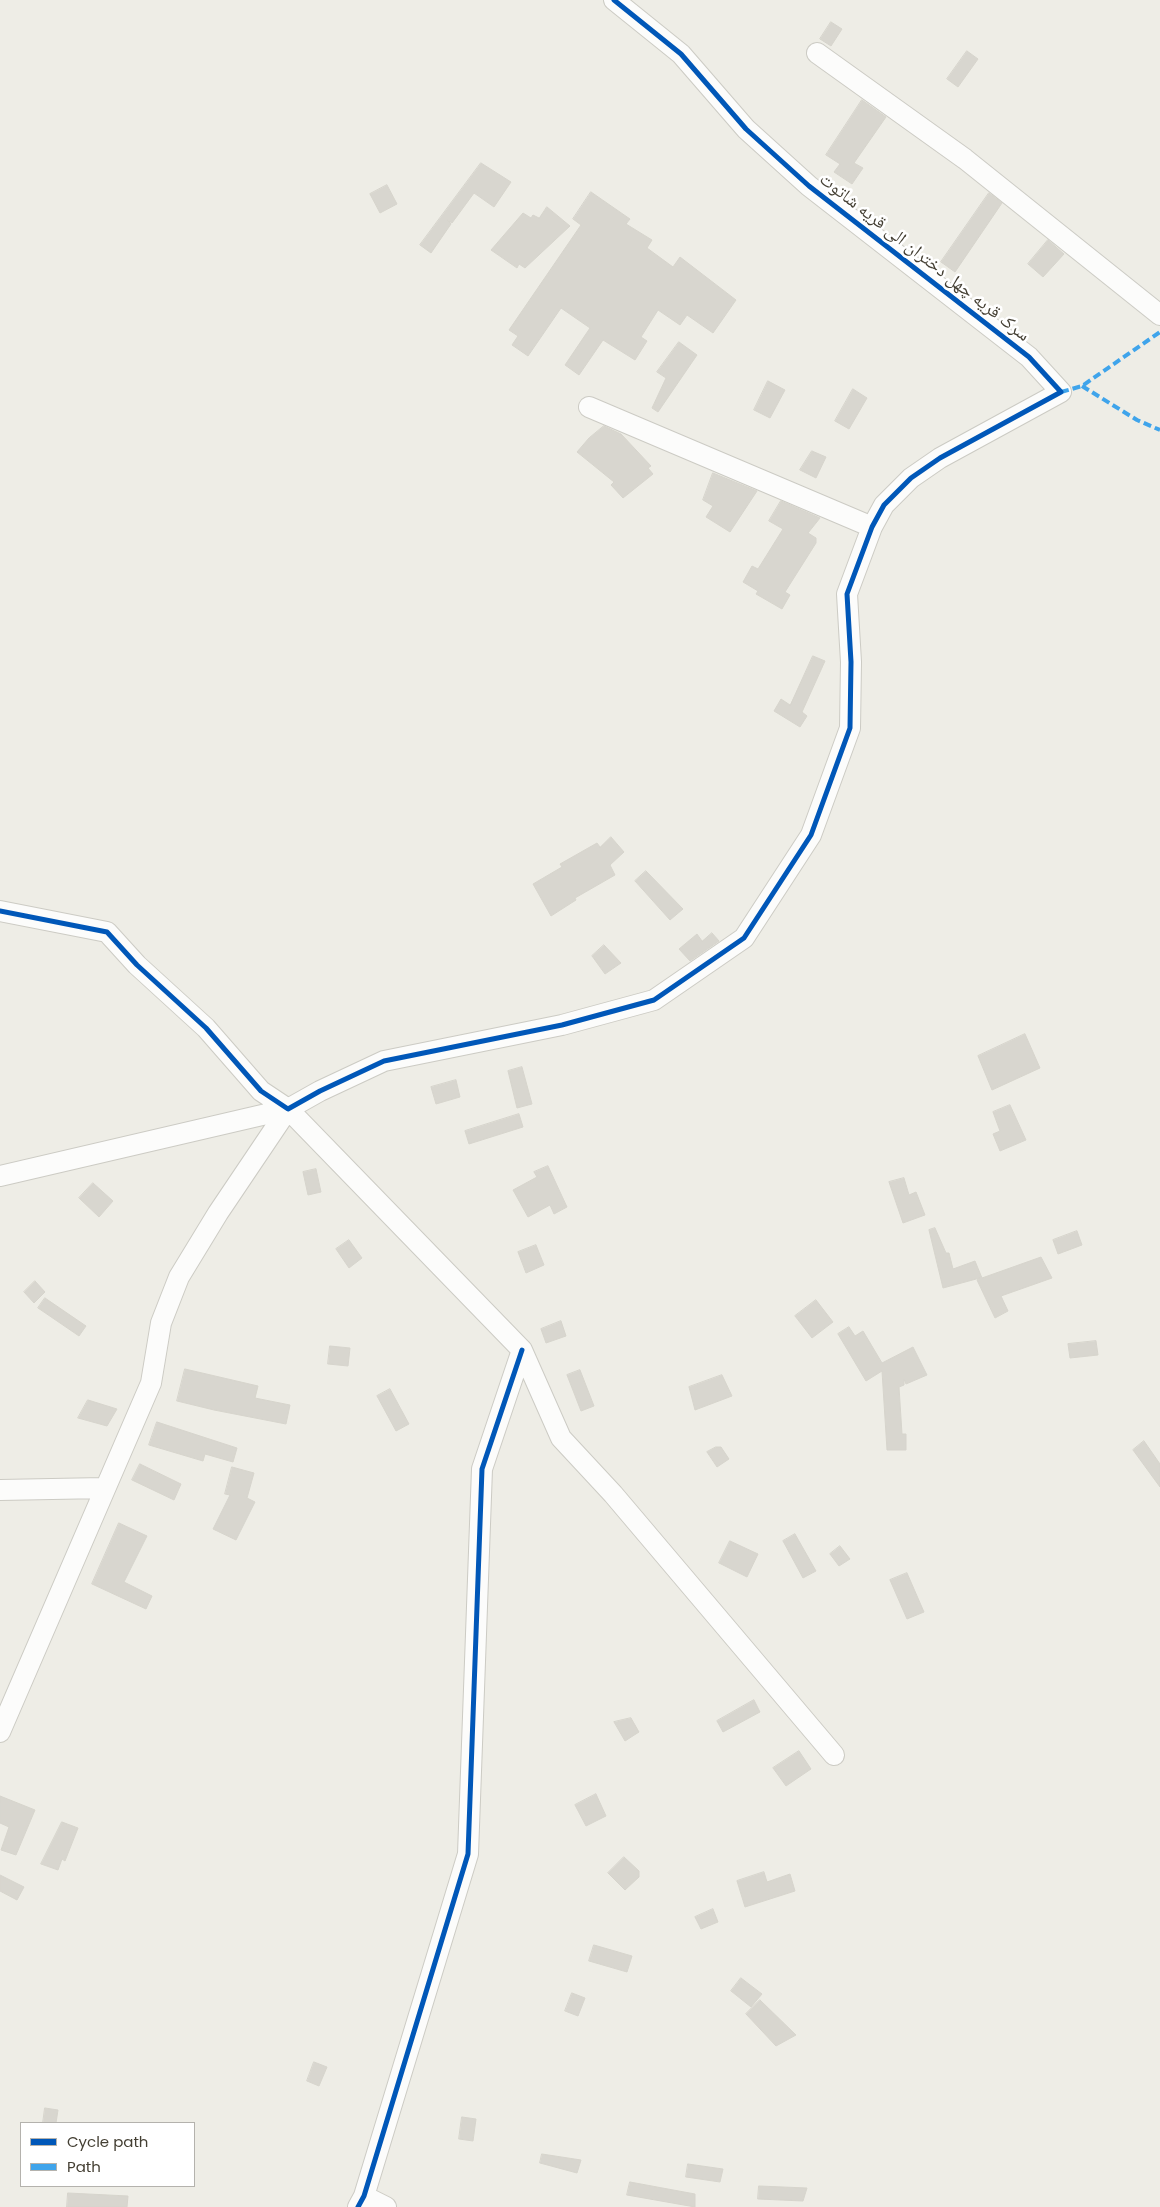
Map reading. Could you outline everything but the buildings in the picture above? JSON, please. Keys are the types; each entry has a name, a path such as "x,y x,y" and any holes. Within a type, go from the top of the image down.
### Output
{"street":[{"name":"سرک قریه چهل دختران الی قریه شاتوت","path":"288,1109 320,1091 384,1061 562,1025 654,1000 744,938 811,835 850,728 851,662 847,594 872,527 884,505 910,478 976,437 1061,392 1029,357 809,186 746,129 681,54 614,0"},
{"path":"818,53 965,159 1160,315"},
{"path":"589,407 872,527"},
{"path":"0,911 107,932 137,965 206,1028 261,1091 288,1109 522,1350 561,1438 613,1494 834,1755"},
{"path":"0,1176 288,1109"},
{"path":"0,1732 151,1382 161,1323 178,1277 218,1213 288,1109"},
{"path":"386,2207 364,2203 468,1854 482,1469 522,1350"},
{"path":"0,1490 104,1488"}],"marked path":[{"path":"1061,392 1082,386 1160,332"},
{"path":"1082,386 1137,420 1160,430"}],"cycle path":[{"path":"0,911 107,932 137,965 206,1028 261,1091 288,1109 320,1091 384,1061 562,1025 654,1000 744,938 811,835 850,728 851,662 847,594 872,527 884,505 911,478 940,458 1061,392 1029,357 809,186 746,129 681,54 614,0"},
{"path":"358,2207 364,2196 468,1854 482,1469 522,1350"}]}
